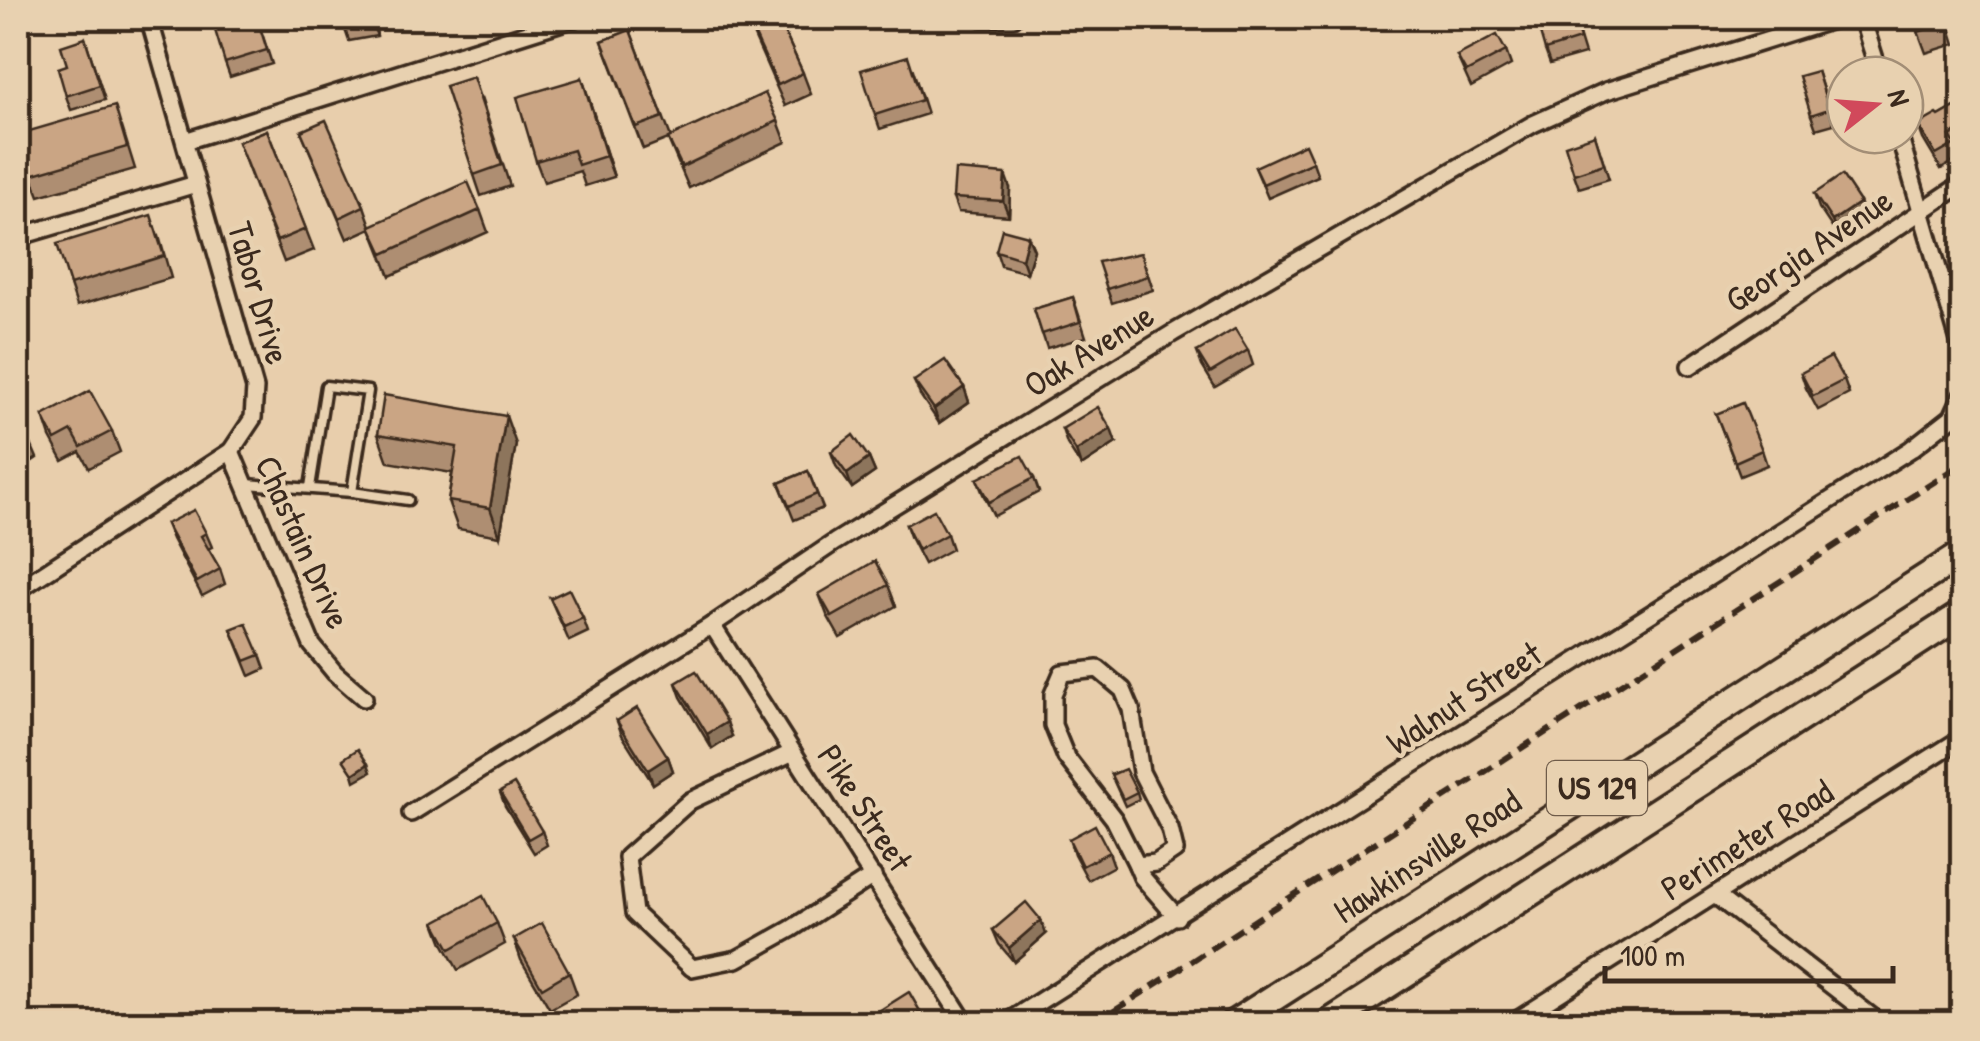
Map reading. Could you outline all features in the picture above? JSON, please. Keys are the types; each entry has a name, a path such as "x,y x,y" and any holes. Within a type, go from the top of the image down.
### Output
{"main road":[{"name":"Hawkinsville Road","path":"1232,1024 1962,554"},
{"name":"US 129","path":"1327,1024 1962,614"}],"street":[{"name":"Tabor Drive","path":"18,590 231,451 254,418 256,388 148,18"},
{"path":"184,140 575,18"},
{"path":"982,18 1012,18"},
{"name":"Oak Avenue","path":"411,814 712,625 835,542 1173,333 1532,124 1606,91 1839,18"},
{"path":"1862,18 1874,55"},
{"path":"1904,155 1962,351"},
{"path":"24,235 196,184"},
{"name":"Georgia Avenue","path":"1690,366 1962,184"},
{"name":"Walnut Street","path":"1004,1024 1911,450 1952,417 1962,395"},
{"name":"Chastain Drive","path":"231,451 312,644 334,672 364,698"},
{"name":"Pike Street","path":"712,625 966,1024"},
{"path":"1138,865 1156,863 1176,850 1140,772 1132,709 1124,690 1098,669 1062,674 1053,694 1053,725 1066,757 1114,819 1142,877 1177,917"},
{"name":"Perimeter Road","path":"1511,1024 1962,738"},
{"path":"793,752 690,801 627,857 634,914 692,968 737,958 873,876"},
{"path":"1715,895 1881,1024"}],"lane":[{"path":"310,486 326,386 368,391 352,492"},
{"path":"246,484 310,486 408,500"}],"building":[{"path":"257,18 267,50 225,63 215,30"},
{"path":"747,18 778,18 803,73 778,85"},
{"path":"1574,18 1580,39 1545,50 1536,19"},
{"path":"1913,18 1946,18 1947,23 1918,32"},
{"path":"630,30 663,117 636,127 602,41"},
{"path":"1497,35 1506,51 1466,72 1457,56"},
{"path":"85,38 100,85 66,96 58,68 67,65 61,46"},
{"path":"908,56 922,100 875,115 861,70"},
{"path":"1817,71 1825,110 1811,115 1799,76"},
{"path":"473,77 502,165 474,175 445,86"},
{"path":"582,78 606,156 578,165 573,150 536,161 517,97"},
{"path":"765,93 778,121 682,167 668,138"},
{"path":"1962,103 1962,129 1950,136 1955,144 1936,155 1925,137 1925,121"},
{"path":"115,106 127,147 31,175 19,134"},
{"path":"326,120 364,206 339,218 301,131"},
{"path":"267,130 306,229 277,241 238,142"},
{"path":"1595,135 1604,164 1574,174 1565,145"},
{"path":"1305,144 1313,162 1263,184 1255,167"},
{"path":"955,170 1005,174 1003,201 953,198"},
{"path":"1842,175 1860,202 1832,221 1814,194"},
{"path":"468,182 480,210 383,254 370,226"},
{"path":"151,215 164,256 70,285 57,244"},
{"path":"1002,229 1028,236 1022,259 996,251"},
{"path":"1141,253 1148,276 1107,289 1098,262"},
{"path":"1073,297 1080,322 1042,334 1034,309"},
{"path":"1235,329 1248,350 1210,373 1197,352"},
{"path":"1831,357 1844,380 1813,396 1801,373"},
{"path":"945,360 964,387 934,409 914,381"},
{"path":"90,391 112,431 81,447 72,431 55,440 43,416"},
{"path":"384,395 506,416 490,508 448,501 457,447 378,434"},
{"path":"1743,403 1762,450 1735,462 1716,414"},
{"path":"1098,407 1111,429 1076,451 1062,429"},
{"path":"18,424 31,444 18,453"},
{"path":"853,435 869,458 847,474 831,452"},
{"path":"1022,456 1034,478 989,502 977,479"},
{"path":"808,471 817,494 789,506 779,483"},
{"path":"194,510 206,533 201,536 220,569 197,582 166,524"},
{"path":"934,510 947,534 918,550 906,525"},
{"path":"875,561 888,585 832,617 819,594"},
{"path":"569,589 583,618 564,627 550,598"},
{"path":"246,623 260,655 245,661 231,629"},
{"path":"696,671 727,722 707,734 676,683"},
{"path":"637,708 668,757 648,770 617,721"},
{"path":"358,749 368,764 353,774 343,759"},
{"path":"1125,769 1137,792 1123,799 1111,775"},
{"path":"514,784 542,831 528,839 500,792"},
{"path":"1095,825 1109,852 1082,866 1069,839"},
{"path":"483,896 497,923 450,949 435,922"},
{"path":"1026,902 1041,920 1009,948 993,930"},
{"path":"542,923 569,972 542,988 514,939"},
{"path":"909,992 920,1011 899,1024 858,1024"}],"railway":[{"path":"1094,1024 1962,464"}]}
